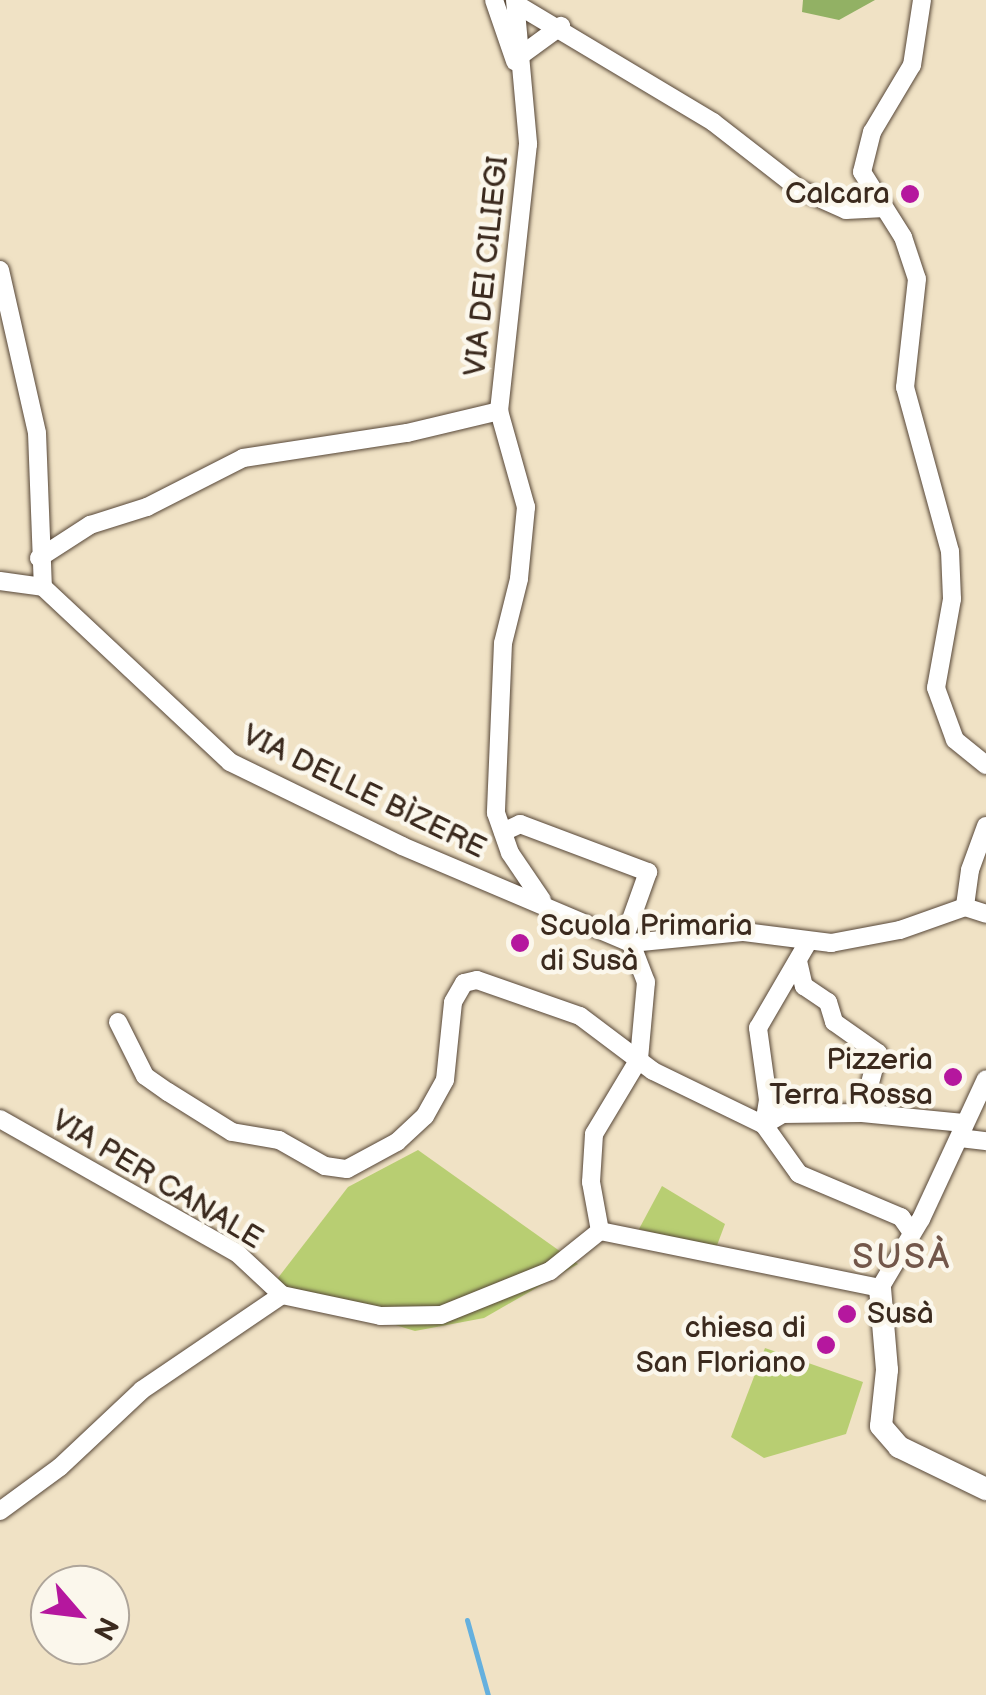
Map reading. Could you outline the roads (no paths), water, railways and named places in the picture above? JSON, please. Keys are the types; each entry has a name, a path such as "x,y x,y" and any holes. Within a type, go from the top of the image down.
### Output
{"street":[{"path":"494,0 520,63 561,26"},
{"path":"922,0 912,65 862,156 862,172 880,208 902,237 918,279 905,387 950,551 952,599 936,688 955,740 986,764"},
{"path":"515,2 561,26 713,122 799,189 846,210 880,208"},
{"name":"VIA DEI CILIEGI","path":"515,2 526,191 499,410 526,507 499,694 496,813 542,900"},
{"path":"0,270 38,433 39,558 43,587 0,581"},
{"path":"39,558 90,525 146,506 242,458 407,433 499,410"},
{"name":"VIA DELLE BÌZERE","path":"43,587 230,762 402,846 542,900"},
{"path":"503,832 520,824 648,872 628,941 646,982 639,1059 594,1134 591,1182 600,1231"},
{"path":"965,907 970,870 986,826"},
{"path":"542,900 628,941 744,932 808,942 861,939 965,907 986,914"},
{"path":"764,1125 758,1028 808,942"},
{"path":"798,961 804,986 828,1002 834,1022 878,1053 862,1112"},
{"path":"118,1022 145,1076 168,1092 232,1132 279,1140 325,1166 347,1169 397,1142 425,1116 445,1080 453,1002 464,982 478,980 580,1016 639,1059 764,1125 798,1174 901,1217 910,1230"},
{"path":"986,1080 921,1220 910,1230 880,1288 887,1370 881,1426 900,1447 986,1488"},
{"path":"764,1125 782,1114 862,1112 962,1130 986,1141"},
{"name":"VIA PER CANALE","path":"0,1119 237,1253 282,1295"},
{"path":"0,1511 60,1467 166,1371 282,1295 381,1316 441,1315 550,1271 600,1231 880,1288"}],"waterway":[{"path":"467,1620 488,1695"}],"place":[{"name":"Calcara","path":"910,194"},
{"name":"Scuola Primaria di Susà","path":"520,943"},
{"name":"Pizzeria Terra Rossa","path":"953,1077"},
{"name":"Susà","path":"847,1314"},
{"name":"chiesa di San Floriano","path":"826,1345"}],"district":[{"name":"SUSÀ","path":"902,1258"}]}
